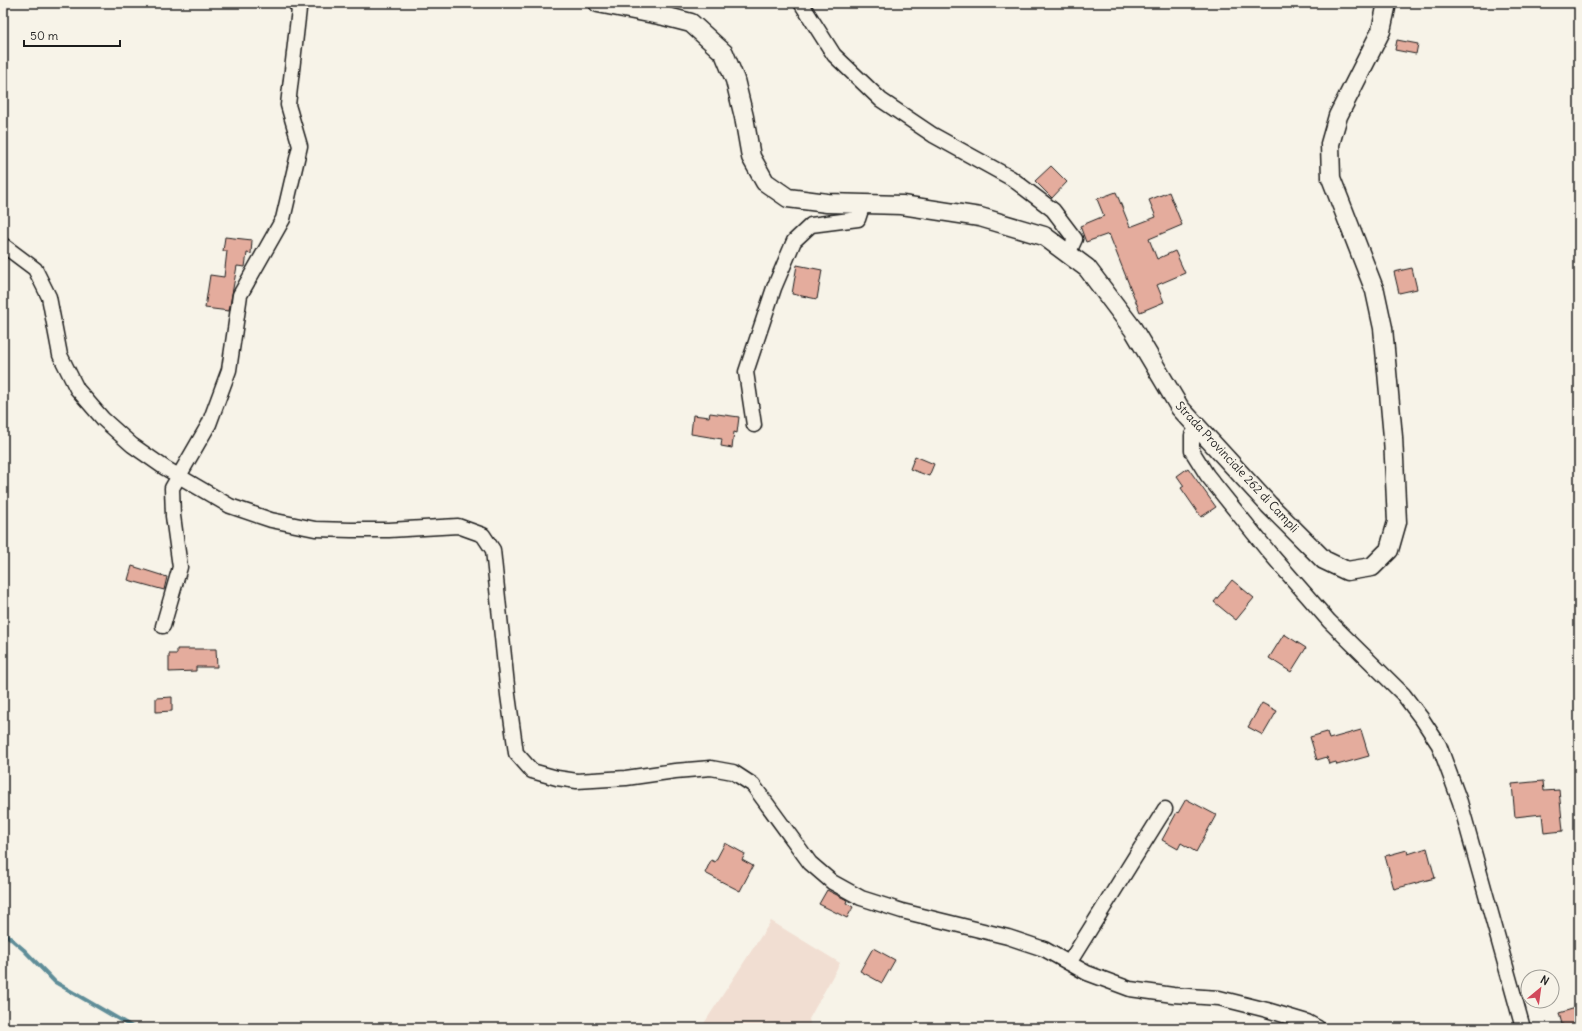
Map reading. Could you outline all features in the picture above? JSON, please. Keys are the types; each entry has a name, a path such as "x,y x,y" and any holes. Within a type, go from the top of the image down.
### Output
{"main road":[{"name":"Strada Provinciale 262 di Campli","path":"598,3 691,23 724,53 735,80 744,117 751,158 765,182 788,198 827,203 902,205 980,217 1044,236 1087,268 1132,329 1180,408 1269,505 1324,560 1347,571 1372,567 1389,550 1397,522 1393,437 1383,328 1375,291 1331,178 1330,144 1338,116 1381,32 1387,3"}],"street":[{"path":"163,626 180,567 173,516 172,488 209,424 229,370 240,295 283,219 300,146 288,105 299,9 295,3"},
{"path":"801,3 834,54 881,100 933,135 1011,178 1053,210 1075,239 1068,254"},
{"path":"754,425 746,372 774,288 794,241 811,225 858,219 864,204"},
{"path":"3,245 35,269 49,297 60,355 77,389 102,419 132,445 179,476 230,506 271,520 315,529 389,530 458,526 484,535 493,550 508,695 516,753 532,771 556,778 577,781 626,778 675,771 711,768 733,772 753,785 810,863 832,882 862,898 902,911 1008,937 1044,949 1087,973 1130,989 1173,995 1219,998 1267,1010 1306,1022 1318,1028"},
{"path":"1198,428 1192,435 1192,451 1207,475 1254,534 1329,621 1402,694 1422,719 1439,745 1460,802 1523,1028"},
{"path":"1069,963 1165,809"}],"shaded area":[{"path":"771,921 840,963 809,1019 811,1028 701,1028"}],"building":[{"path":"1397,40 1418,44 1416,54 1395,50"},
{"path":"1051,166 1067,182 1052,198 1035,181"},
{"path":"1116,192 1130,227 1156,217 1149,200 1169,192 1182,225 1149,239 1157,259 1175,251 1185,273 1157,285 1164,302 1140,312 1109,234 1086,242 1080,226 1104,216 1097,199"},
{"path":"225,237 252,240 251,254 247,253 245,267 237,266 229,311 205,308 210,275 224,277 227,251 223,251"},
{"path":"797,265 822,270 817,299 792,294"},
{"path":"1412,268 1417,289 1399,293 1394,272"},
{"path":"710,413 739,417 737,433 734,432 732,448 721,446 722,439 691,434 693,415 709,417"},
{"path":"915,456 934,464 929,476 910,469"},
{"path":"1188,468 1216,507 1201,517 1181,488 1184,486 1177,476"},
{"path":"132,566 167,577 164,590 128,580"},
{"path":"1232,580 1254,598 1236,620 1214,602"},
{"path":"1284,634 1306,648 1291,672 1269,658"},
{"path":"177,649 216,649 217,667 196,667 196,671 169,672 169,654 177,654"},
{"path":"172,697 172,711 156,712 156,698"},
{"path":"1262,703 1277,711 1263,735 1248,727"},
{"path":"1361,730 1369,756 1337,765 1336,762 1329,764 1327,757 1317,760 1310,737 1327,732 1329,739"},
{"path":"1543,781 1544,791 1559,790 1563,831 1544,833 1542,814 1515,817 1512,784"},
{"path":"1186,799 1216,815 1196,852 1181,843 1178,849 1162,840"},
{"path":"725,843 745,854 742,860 753,866 740,891 705,873 711,860 715,862"},
{"path":"1427,848 1435,878 1394,889 1385,856 1407,850 1408,854"},
{"path":"827,890 847,900 846,903 853,907 847,918 819,904"},
{"path":"873,948 895,960 882,983 860,971"},
{"path":"1579,1007 1579,1028 1563,1028 1559,1013"}],"waterway":[{"path":"3,932 24,950 55,982 134,1028"}]}
